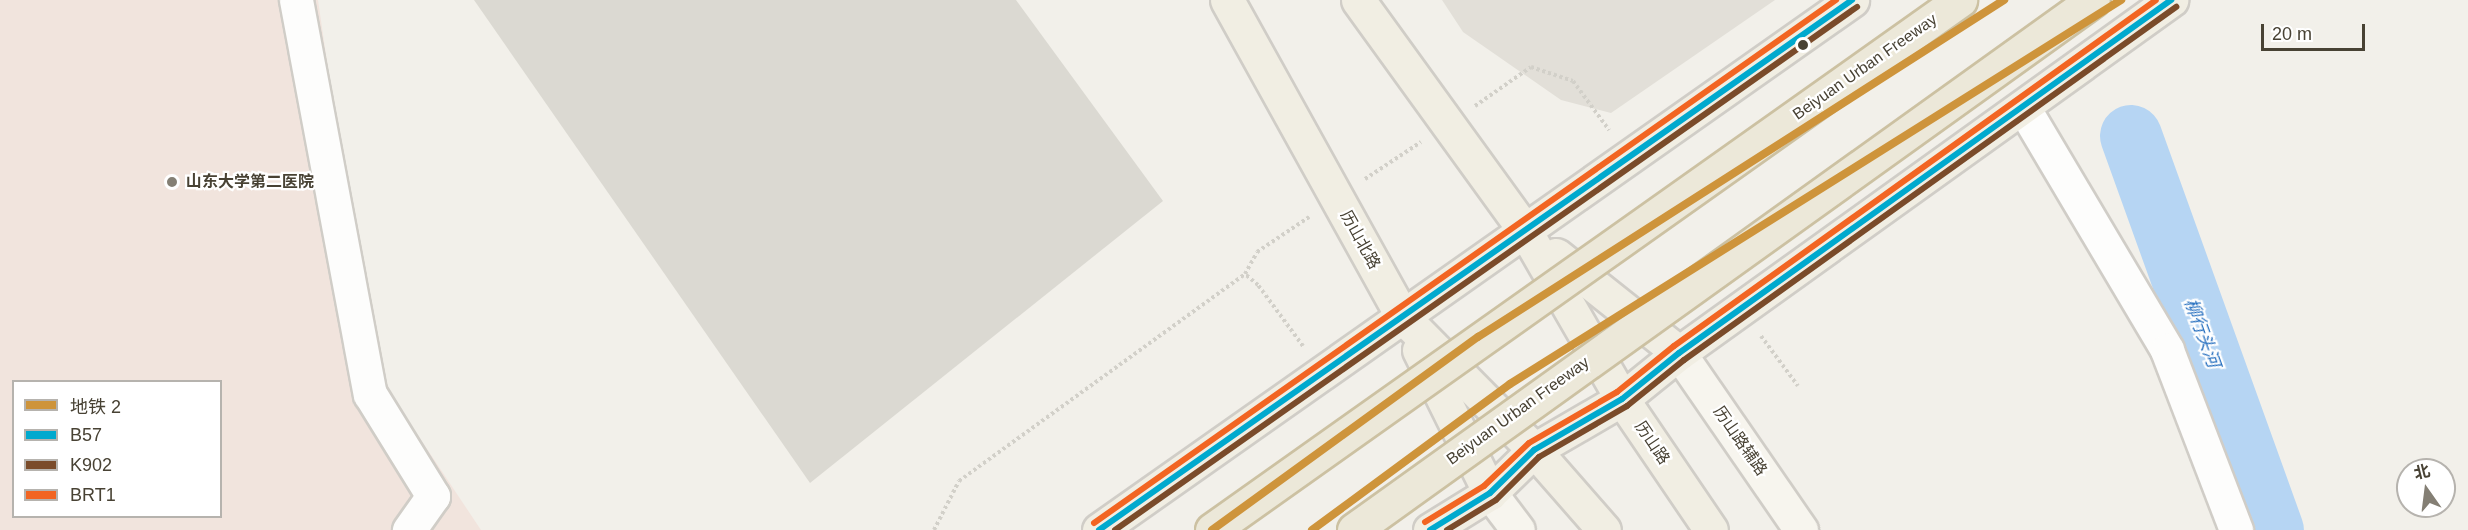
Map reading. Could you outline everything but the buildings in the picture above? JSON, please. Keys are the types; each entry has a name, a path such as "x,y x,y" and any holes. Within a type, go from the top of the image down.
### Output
{"highway":[{"name":"Beiyuan Urban Freeway","path":"1212,530 1960,0"},
{"name":"Beiyuan Urban Freeway","path":"1354,530 2093,0"}],"main road":[{"name":"历山北路","path":"1227,0 1402,316 1534,450"},
{"path":"1358,0 1524,229 1679,353"},
{"path":"1098,530 1852,0"},
{"path":"1430,530 1490,494 1534,450 1622,399 1679,353 2171,0"},
{"name":"历山路","path":"1524,229 1622,399 1711,530"},
{"path":"1402,316 1490,494"},
{"path":"1534,450 1604,530"}],"street":[{"path":"296,0 370,394 433,496 409,530"},
{"path":"2023,107 2167,350 2236,530"},
{"name":"历山路辅路","path":"1679,353 1801,530"},
{"path":"1490,494 1518,530"}],"path":[{"path":"934,530 958,481 1245,274 1257,252 1531,67 1573,81"},
{"path":"1245,274 1258,285"}],"shaded area":[{"name":"山东大学第二医院","path":"0,0 318,0 371,365 481,530 0,530"},
{"path":"1442,0 1775,0 1611,113 1561,100 1463,32"}],"waterway":[{"name":"柳行头河","path":"2131,136 2273,530"}],"metro line":[{"name":"2","path":"1212,530 1478,337 2004,0"},
{"name":"2","path":"1312,530 1510,384 2121,0"}],"transit line":[{"name":"BRT1","path":"1094,523 1836,0"},
{"name":"B57","path":"1099,530 1852,0"},
{"name":"BRT1","path":"1425,522 1484,486 1529,443 1617,392 1674,346 2156,0"},
{"name":"B57","path":"1430,530 1490,493 1534,450 1622,399 1679,353 2171,0"},
{"name":"K902","path":"1115,530 1857,7"},
{"name":"K902","path":"1447,530 1496,500 1539,457 1627,406 1684,360 2176,7"}],"place":[{"name":"山东大学第二医院","path":"172,182"}]}
